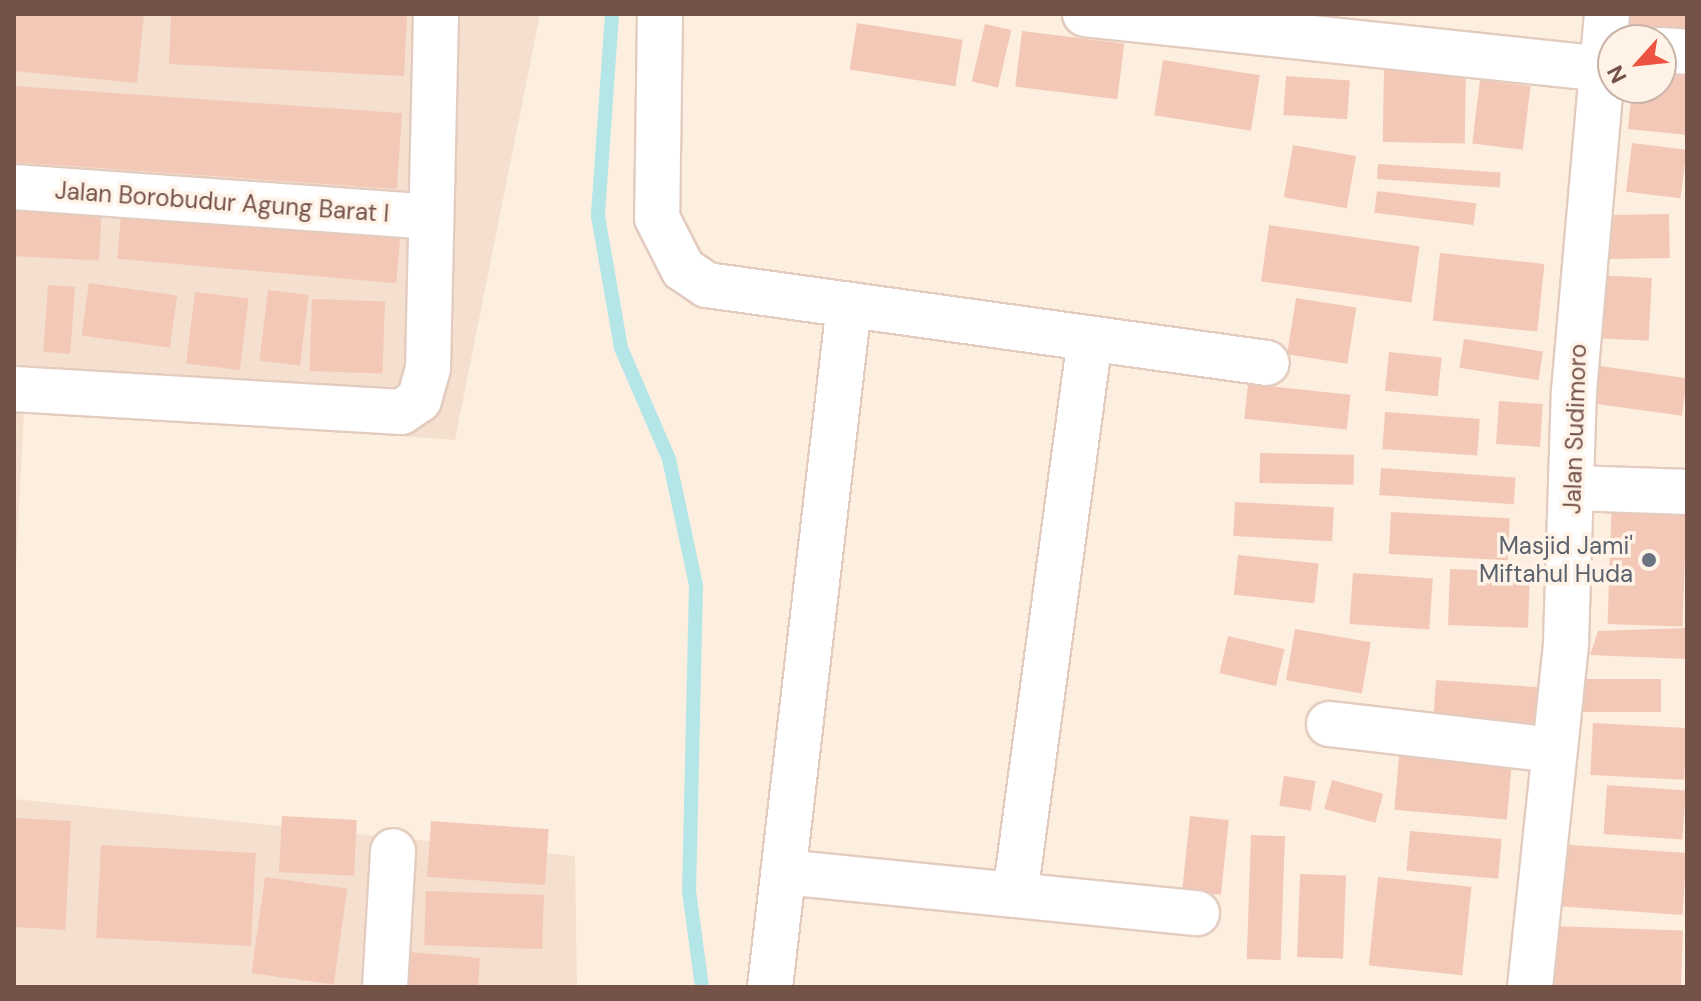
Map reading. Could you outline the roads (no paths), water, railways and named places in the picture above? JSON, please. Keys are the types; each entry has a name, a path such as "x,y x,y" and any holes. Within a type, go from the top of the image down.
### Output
{"street":[{"path":"14,389 406,410 426,386 436,14"},
{"path":"660,14 657,218 668,247 707,285 1267,363"},
{"path":"1085,14 1597,42"},
{"name":"Jalan Sudimoro","path":"1530,987 1555,750 1573,488 1574,391 1602,104"},
{"name":"Jalan Borobudur Agung Barat I","path":"14,187 429,217"},
{"path":"770,987 849,305"},
{"path":"1015,895 1090,339"},
{"path":"1573,488 1687,492"},
{"path":"1329,724 1555,750"},
{"path":"385,987 393,851"},
{"path":"784,872 1197,913"}],"waterway":[{"path":"612,14 598,216 621,348 669,459 696,585 689,891 702,987"}],"place":[{"name":"Masjid Jami' Miftahul Huda","path":"1649,560"}]}
